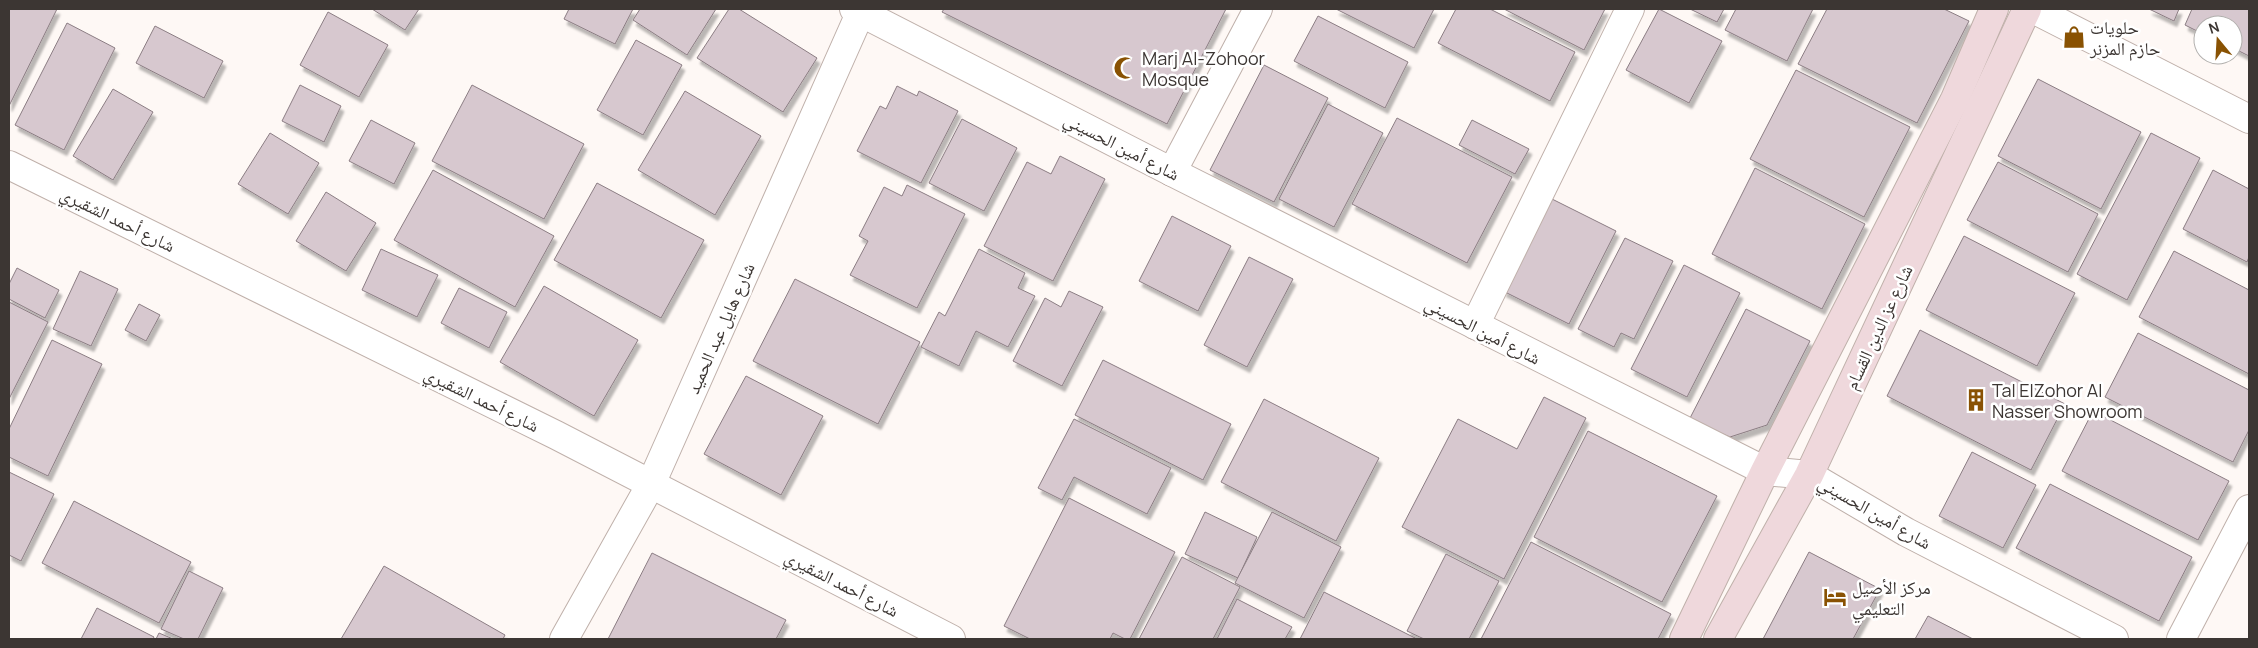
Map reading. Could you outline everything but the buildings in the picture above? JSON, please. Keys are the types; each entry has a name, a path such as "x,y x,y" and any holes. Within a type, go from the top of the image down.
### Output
{"main road":[{"name":"شارع عز الدين القسام","path":"1684,639 1765,471 1955,99 1994,9"},
{"name":"شارع عز الدين القسام","path":"1718,639 1809,474 2028,9"}],"street":[{"path":"1172,172 1258,9"},
{"path":"1475,325 1630,9"},
{"path":"2033,9 2249,120"},
{"name":"شارع أمين الحسيني","path":"859,10 1172,172 1765,471 1809,474 1906,532 2114,639"},
{"name":"شارع هايل عبد الحميد","path":"564,639 651,484 859,10"},
{"name":"شارع أحمد الشقيري","path":"9,165 651,484 951,639"},
{"path":"2181,639 2249,509"}],"place":[{"name":"حلويات حازم المزنر","path":"2074,37"},
{"name":"Marj Al-Zohoor Mosque","path":"1125,68"},
{"name":"Tal ElZohor Al Nasser Showroom","path":"1976,400"},
{"name":"مركز الأصيل التعليمي","path":"1835,597"}]}
